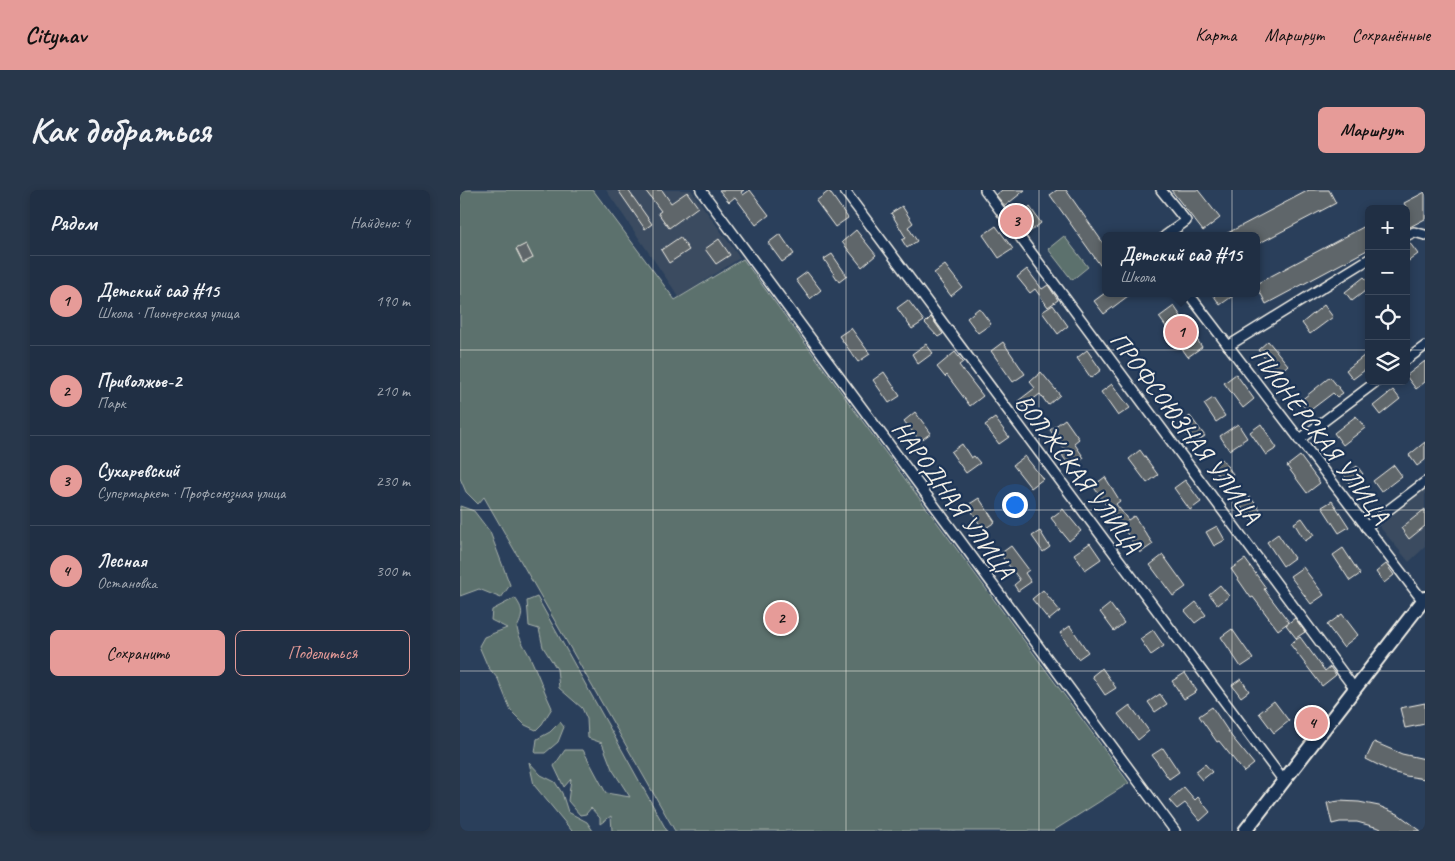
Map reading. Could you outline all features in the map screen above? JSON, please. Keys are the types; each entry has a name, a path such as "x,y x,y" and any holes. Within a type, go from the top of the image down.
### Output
{"street":[{"name":"НАРОДНАЯ УЛИЦА","path":"701,190 1175,831"},
{"name":"ВОЛЖСКАЯ УЛИЦА","path":"844,190 1283,780"},
{"name":"ПРОФСОЮЗНАЯ УЛИЦА","path":"985,190 1354,688"},
{"path":"1162,190 1186,221 1171,232"},
{"path":"1410,234 1414,232 1425,235"},
{"path":"1228,346 1365,261"},
{"name":"ПИОНЕРСКАЯ УЛИЦА","path":"1191,297 1366,528 1424,600"},
{"path":"1410,357 1425,346"},
{"path":"1299,440 1373,385"},
{"path":"1366,528 1425,482"},
{"path":"1244,831 1424,600"}],"shaded area":[{"path":"606,190 691,190 740,258 679,297"},
{"path":"1425,488 1425,547 1409,562 1379,526"}],"green space":[{"path":"460,190 593,190 675,300 743,259 1129,783 1053,831 675,831 484,497 478,504 466,492 460,478"},
{"path":"1064,236 1088,267 1072,280 1048,249"},
{"path":"460,506 474,511 490,532 510,585 501,598 479,589 460,596"},
{"path":"537,597 667,831 612,831 611,816 600,824 600,818 591,808 586,814 580,815 568,801 571,779 564,787 554,766 565,750 583,750 606,793 630,797 612,769 602,743 588,738 587,719 582,708 559,688 557,669 543,647 539,629 529,626 527,601"},
{"path":"515,598 522,613 517,628 519,636 552,708 536,730 525,725 511,711 498,679 488,667 479,646 484,637 507,628 491,620 492,610"},
{"path":"560,722 564,727 558,742 545,753 535,753 537,739 550,732"},
{"path":"529,762 541,775 555,782 562,793 568,812 587,822 593,831 572,831 534,785"}],"building":[{"path":"618,190 628,190 652,224 645,229"},
{"path":"645,190 662,190 671,203 687,192 698,207 669,228 658,213 661,211"},
{"path":"719,190 744,190 741,192 743,195 750,190 769,215 756,225 735,197 729,202"},
{"path":"1002,190 1025,190 1005,206 996,195"},
{"path":"1057,190 1066,190 1102,241 1102,264 1100,265 1050,195"},
{"path":"1171,190 1198,190 1220,218 1203,231"},
{"path":"1309,190 1329,190 1336,203 1260,243 1260,232 1230,232"},
{"path":"829,191 848,218 835,227 816,201"},
{"path":"1425,192 1425,219 1410,227 1410,205 1405,205 1404,203"},
{"path":"902,206 913,223 908,227 917,241 907,248 902,240 906,238 891,213"},
{"path":"1030,207 1041,223 1026,235 1014,219"},
{"path":"996,226 1013,249 999,258 983,235"},
{"path":"1365,226 1365,251 1266,304 1260,292 1260,282"},
{"path":"856,230 876,255 862,267 842,242"},
{"path":"780,234 794,254 782,262 768,243"},
{"path":"680,237 689,250 669,263 661,250"},
{"path":"719,239 730,255 716,264 705,249"},
{"path":"1410,243 1418,254 1410,260"},
{"path":"526,244 533,258 523,263 516,249"},
{"path":"832,254 847,276 839,282 824,259"},
{"path":"945,265 962,287 951,296 934,273"},
{"path":"1027,269 1042,289 1048,285 1058,300 1048,307 1035,289 1030,293 1017,277"},
{"path":"807,272 821,290 810,299 796,280"},
{"path":"1365,278 1365,291 1352,301 1345,292"},
{"path":"1102,295 1102,297 1127,297 1104,314 1094,301"},
{"path":"1215,297 1231,297 1220,305"},
{"path":"908,300 924,321 912,329 897,308"},
{"path":"1053,305 1068,326 1058,334 1042,312"},
{"path":"1324,305 1333,317 1310,334 1302,323"},
{"path":"1174,306 1202,347 1188,357 1159,317"},
{"path":"979,308 991,324 978,333 967,318"},
{"path":"931,317 943,334 938,337 925,323"},
{"path":"851,328 870,354 858,362 839,336"},
{"path":"1268,341 1288,365 1278,374 1258,350"},
{"path":"1003,342 1025,374 1013,382 991,351"},
{"path":"926,344 933,353 918,364 912,354"},
{"path":"1087,350 1101,370 1091,378 1077,358"},
{"path":"955,352 963,362 959,365 983,396 970,406 947,375 945,377 937,367"},
{"path":"1365,355 1365,370 1353,379 1346,370"},
{"path":"1425,361 1425,382 1416,389 1410,381 1410,373"},
{"path":"884,372 900,396 889,403 873,380"},
{"path":"1041,372 1060,395 1048,405 1040,394 1023,407 1018,401 1035,388 1030,382"},
{"path":"1236,374 1254,399 1243,408 1224,383"},
{"path":"1330,377 1343,393 1337,397 1333,393 1308,412 1300,401"},
{"path":"1112,384 1130,408 1118,416 1101,392"},
{"path":"1393,390 1400,399 1380,415 1373,406"},
{"path":"1213,398 1225,416 1216,422 1204,404"},
{"path":"915,412 931,433 920,441 904,421"},
{"path":"1190,416 1205,436 1193,444 1179,424"},
{"path":"1356,416 1365,428 1343,445 1334,433"},
{"path":"995,418 1009,437 999,444 985,425"},
{"path":"1065,419 1079,439 1074,443 1084,458 1070,467 1062,455 1066,452 1050,430"},
{"path":"1238,424 1247,438 1229,450 1220,436"},
{"path":"1261,424 1277,448 1266,455 1250,432"},
{"path":"1425,442 1425,460 1417,466 1409,455"},
{"path":"962,444 971,458 974,456 980,463 966,473 951,452"},
{"path":"1140,450 1158,475 1147,483 1129,459"},
{"path":"1025,456 1043,479 1031,488 1013,465"},
{"path":"1300,456 1320,483 1307,493 1287,466"},
{"path":"1222,459 1233,474 1223,481 1211,466"},
{"path":"1394,465 1402,476 1381,492 1373,481"},
{"path":"1357,466 1363,474 1349,483 1344,475"},
{"path":"1105,477 1120,501 1116,504 1128,520 1134,516 1153,544 1140,553 1120,523 1117,525 1109,513 1111,512 1093,486"},
{"path":"1185,480 1201,502 1190,510 1174,488"},
{"path":"1250,497 1262,512 1251,520 1240,505"},
{"path":"979,498 995,522 983,530 968,505"},
{"path":"1332,501 1349,527 1339,533 1322,507"},
{"path":"1063,509 1081,531 1069,541 1051,518"},
{"path":"1425,509 1425,526 1409,539 1401,528"},
{"path":"1302,518 1314,535 1305,541 1294,523"},
{"path":"1217,526 1225,540 1214,546 1206,532"},
{"path":"1040,531 1050,547 1043,552 1032,536"},
{"path":"1278,534 1294,558 1283,566 1267,542"},
{"path":"1090,543 1101,559 1085,570 1074,554"},
{"path":"1011,546 1029,570 1025,573 1031,582 1018,591 1014,585 1020,580 1000,554"},
{"path":"1343,548 1360,574 1350,581 1333,555"},
{"path":"1163,555 1186,587 1173,596 1150,565"},
{"path":"1245,559 1266,588 1264,589 1289,622 1278,630 1253,597 1251,598 1231,569"},
{"path":"1386,564 1394,575 1384,583 1376,572"},
{"path":"1303,567 1324,595 1311,604 1290,576"},
{"path":"1220,585 1229,596 1218,605 1209,594"},
{"path":"1043,590 1060,611 1049,620 1032,599"},
{"path":"1196,602 1206,615 1195,623 1185,611"},
{"path":"1110,604 1124,623 1114,631 1100,612"},
{"path":"1342,614 1358,635 1343,647 1327,625"},
{"path":"1295,618 1305,632 1296,638 1286,625"},
{"path":"1070,626 1088,652 1078,659 1060,633"},
{"path":"1232,629 1253,659 1241,667 1221,637"},
{"path":"1153,630 1164,646 1151,655 1140,639"},
{"path":"1300,637 1325,671 1330,667 1336,675 1322,686 1290,644"},
{"path":"1102,668 1116,688 1105,695 1092,676"},
{"path":"1185,673 1197,691 1184,699 1172,681"},
{"path":"1241,679 1249,691 1241,697 1232,685"},
{"path":"1160,694 1167,704 1155,712 1148,702"},
{"path":"1274,701 1289,721 1274,733 1259,713"},
{"path":"1425,703 1425,724 1405,728 1400,708"},
{"path":"1130,705 1149,731 1138,740 1118,714"},
{"path":"1212,707 1232,737 1254,764 1244,772 1219,741 1217,742 1199,716"},
{"path":"1374,742 1402,754 1425,759 1425,779 1392,772 1366,759"},
{"path":"1163,748 1179,772 1169,779 1152,755"},
{"path":"1205,764 1212,772 1202,780 1195,772"},
{"path":"1184,787 1195,800 1198,797 1210,812 1200,821 1185,803 1177,809 1169,800"},
{"path":"1339,801 1379,806 1398,814 1421,831 1385,831 1357,822 1332,824 1327,803"}],"place":[{"name":"Сухаревский","path":"1016,221"},
{"name":"Детский сад #15","path":"1181,332"},
{"name":"Приволжье-2","path":"781,618"},
{"name":"Лесная","path":"1312,723"}]}
